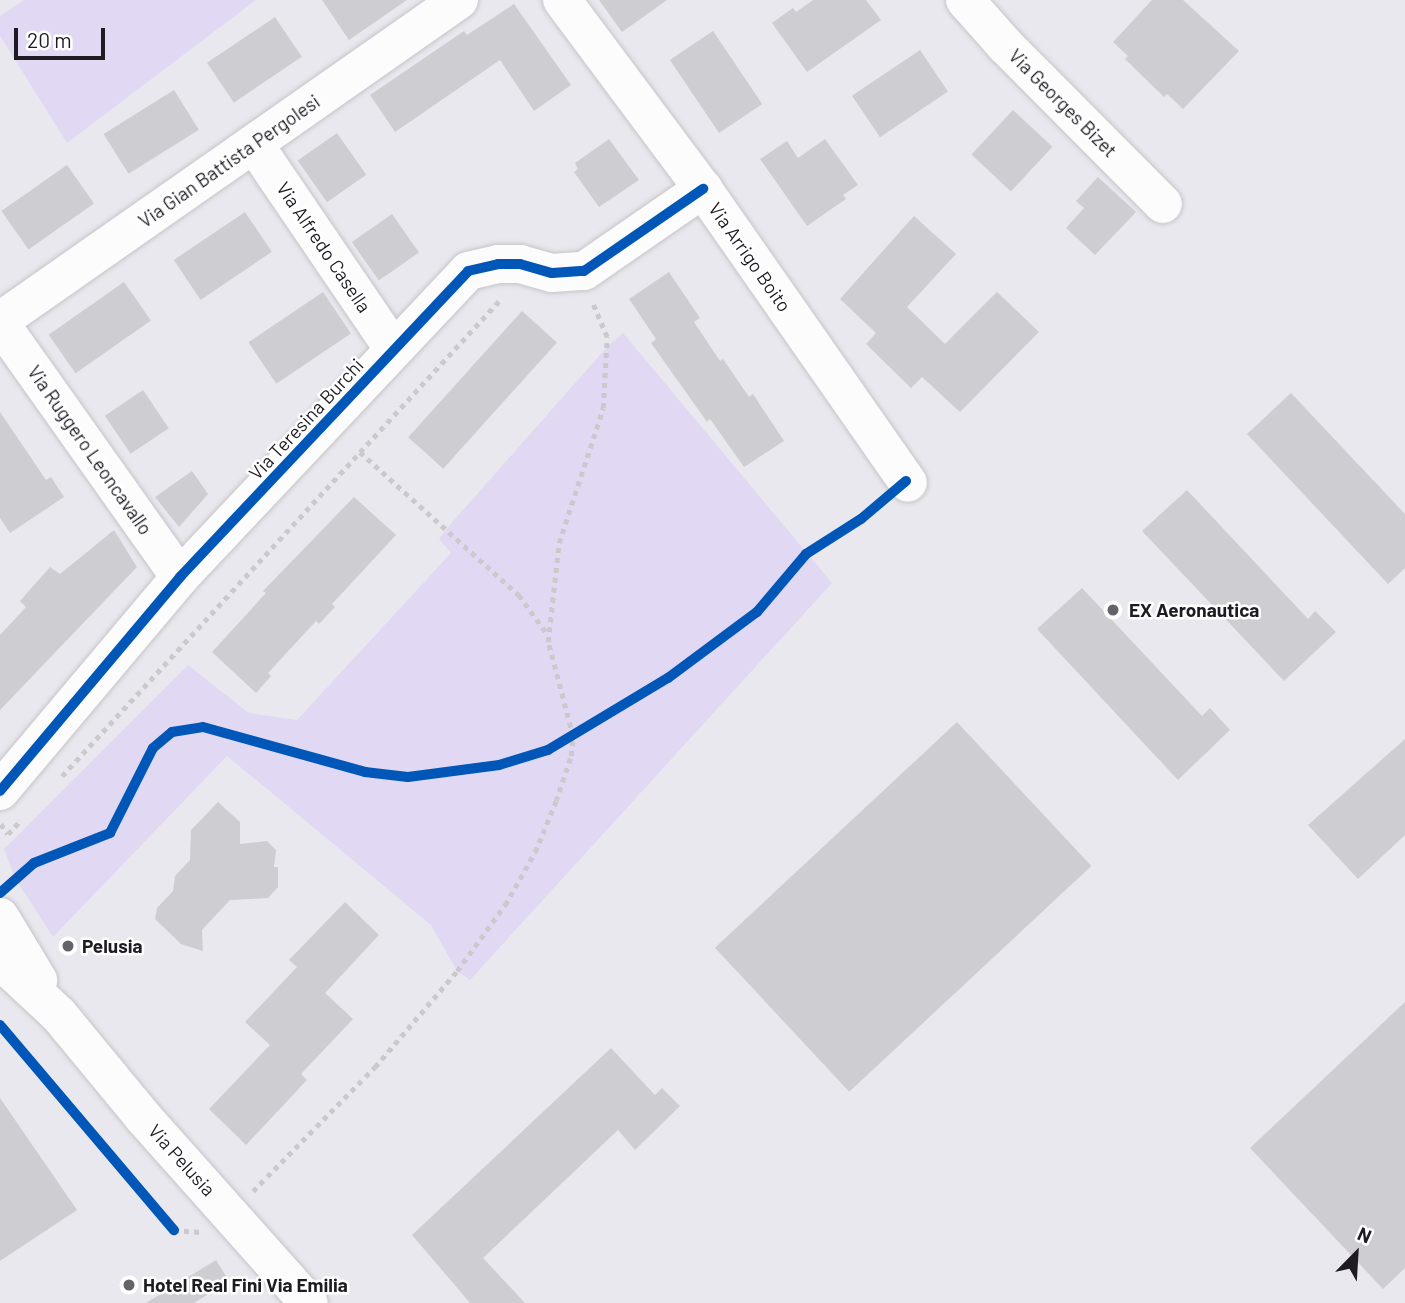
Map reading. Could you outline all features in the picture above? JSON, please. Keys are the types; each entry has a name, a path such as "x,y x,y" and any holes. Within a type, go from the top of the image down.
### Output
{"street":[{"name":"Via Gian Battista Pergolesi","path":"0,322 459,0"},
{"name":"Via Arrigo Boito","path":"562,0 703,190 908,484"},
{"name":"Via Georges Bizet","path":"965,0 1005,45 1163,204"},
{"name":"Via Alfredo Casella","path":"254,144 394,350"},
{"name":"Via Teresina Burchi","path":"13,803 180,577 468,271 498,264 520,264 552,273 584,271 703,190"},
{"name":"Via Ruggero Leoncavallo","path":"0,322 180,577"},
{"name":"Via Pelusia","path":"0,917 59,1015"},
{"name":"Via Pelusia","path":"0,960 59,1015 143,1117 309,1303"}],"path":[{"path":"54,784 507,292"},
{"path":"174,1230 200,1232 234,1217 250,1195 375,1067 457,971 505,905 535,852 571,756 573,737 548,635 559,543 603,408 607,337 591,299"},
{"path":"360,452 519,595 548,635"},
{"path":"0,823 8,834 13,803"}],"shaded area":[{"path":"24,0 256,0 67,143 0,36 0,16"},
{"path":"623,333 832,583 470,980 457,971 431,925 227,756 53,937 16,880 4,849 188,665 249,713 297,720 451,553 439,539 607,347"}],"building":[{"path":"322,0 407,0 349,40"},
{"path":"599,0 667,0 622,32"},
{"path":"813,0 866,0 881,20 807,72 772,23 793,8 796,12"},
{"path":"1152,0 1183,0 1239,51 1183,109 1167,94 1164,97 1125,59 1128,56 1113,42"},
{"path":"514,4 571,85 534,111 500,60 395,132 370,95 464,31 467,35"},
{"path":"275,17 302,57 234,103 207,63"},
{"path":"713,31 762,104 719,133 670,60"},
{"path":"920,50 948,91 880,137 852,96"},
{"path":"174,90 199,130 129,174 104,134"},
{"path":"1013,110 1052,147 1011,191 971,155"},
{"path":"337,133 366,175 327,202 298,161"},
{"path":"609,139 639,180 599,207 574,172 578,169 575,163"},
{"path":"825,139 858,185 843,195 846,199 807,226 760,159 787,141 798,158"},
{"path":"67,165 94,204 28,249 1,211"},
{"path":"1098,177 1136,212 1095,255 1066,228 1084,208 1076,201"},
{"path":"245,212 272,252 201,300 174,260"},
{"path":"392,214 419,253 379,281 352,242"},
{"path":"914,216 956,254 907,307 945,344 997,292 1039,332 960,412 922,377 911,388 866,344 876,333 840,299"},
{"path":"669,272 700,318 694,322 720,361 723,359 749,397 753,394 784,441 744,467 710,419 707,422 651,343 656,339 629,299"},
{"path":"124,282 151,321 76,373 49,335"},
{"path":"323,292 351,333 276,384 248,342"},
{"path":"522,311 557,342 443,469 408,437"},
{"path":"143,390 169,428 131,454 105,416"},
{"path":"1291,393 1405,514 1405,568 1388,584 1247,434"},
{"path":"0,412 46,480 51,477 64,497 10,533 0,518"},
{"path":"192,471 208,494 179,527 155,497"},
{"path":"1187,490 1308,619 1315,611 1336,632 1284,681 1142,531"},
{"path":"354,497 396,535 332,604 335,607 319,624 316,621 268,673 271,676 256,693 212,652 266,593 263,591"},
{"path":"114,530 137,567 0,710 0,635 26,607 20,601 50,567 60,574"},
{"path":"1082,588 1202,716 1210,708 1230,730 1178,780 1037,629"},
{"path":"957,722 1091,866 849,1092 715,948"},
{"path":"1405,739 1405,835 1358,879 1308,825"},
{"path":"218,802 240,822 240,844 267,841 276,850 274,867 278,867 278,887 268,898 230,900 202,930 203,951 181,944 155,919 157,908 173,891 175,876 190,860 191,830"},
{"path":"345,902 379,935 325,993 353,1019 301,1074 307,1080 246,1145 209,1109 270,1045 245,1022 297,967 289,960"},
{"path":"1405,1002 1405,1268 1383,1289 1250,1148"},
{"path":"611,1048 655,1095 662,1088 680,1106 635,1150 618,1130 483,1258 525,1303 470,1303 412,1235"},
{"path":"0,1098 77,1210 0,1261"},
{"path":"216,1260 229,1281 194,1303 146,1303"}],"cycle path":[{"path":"0,791 180,577 468,271 498,264 520,264 552,273 584,271 703,189"},
{"path":"0,893 34,863 110,833 153,748 172,732 203,727 365,772 408,777 499,765 548,750 668,678 757,612 806,554 861,519 906,481"},
{"path":"0,1025 174,1230"}],"place":[{"name":"EX Aeronautica","path":"1113,610"},
{"name":"Pelusia","path":"68,946"},
{"name":"Hotel Real Fini Via Emilia","path":"129,1285"}]}
